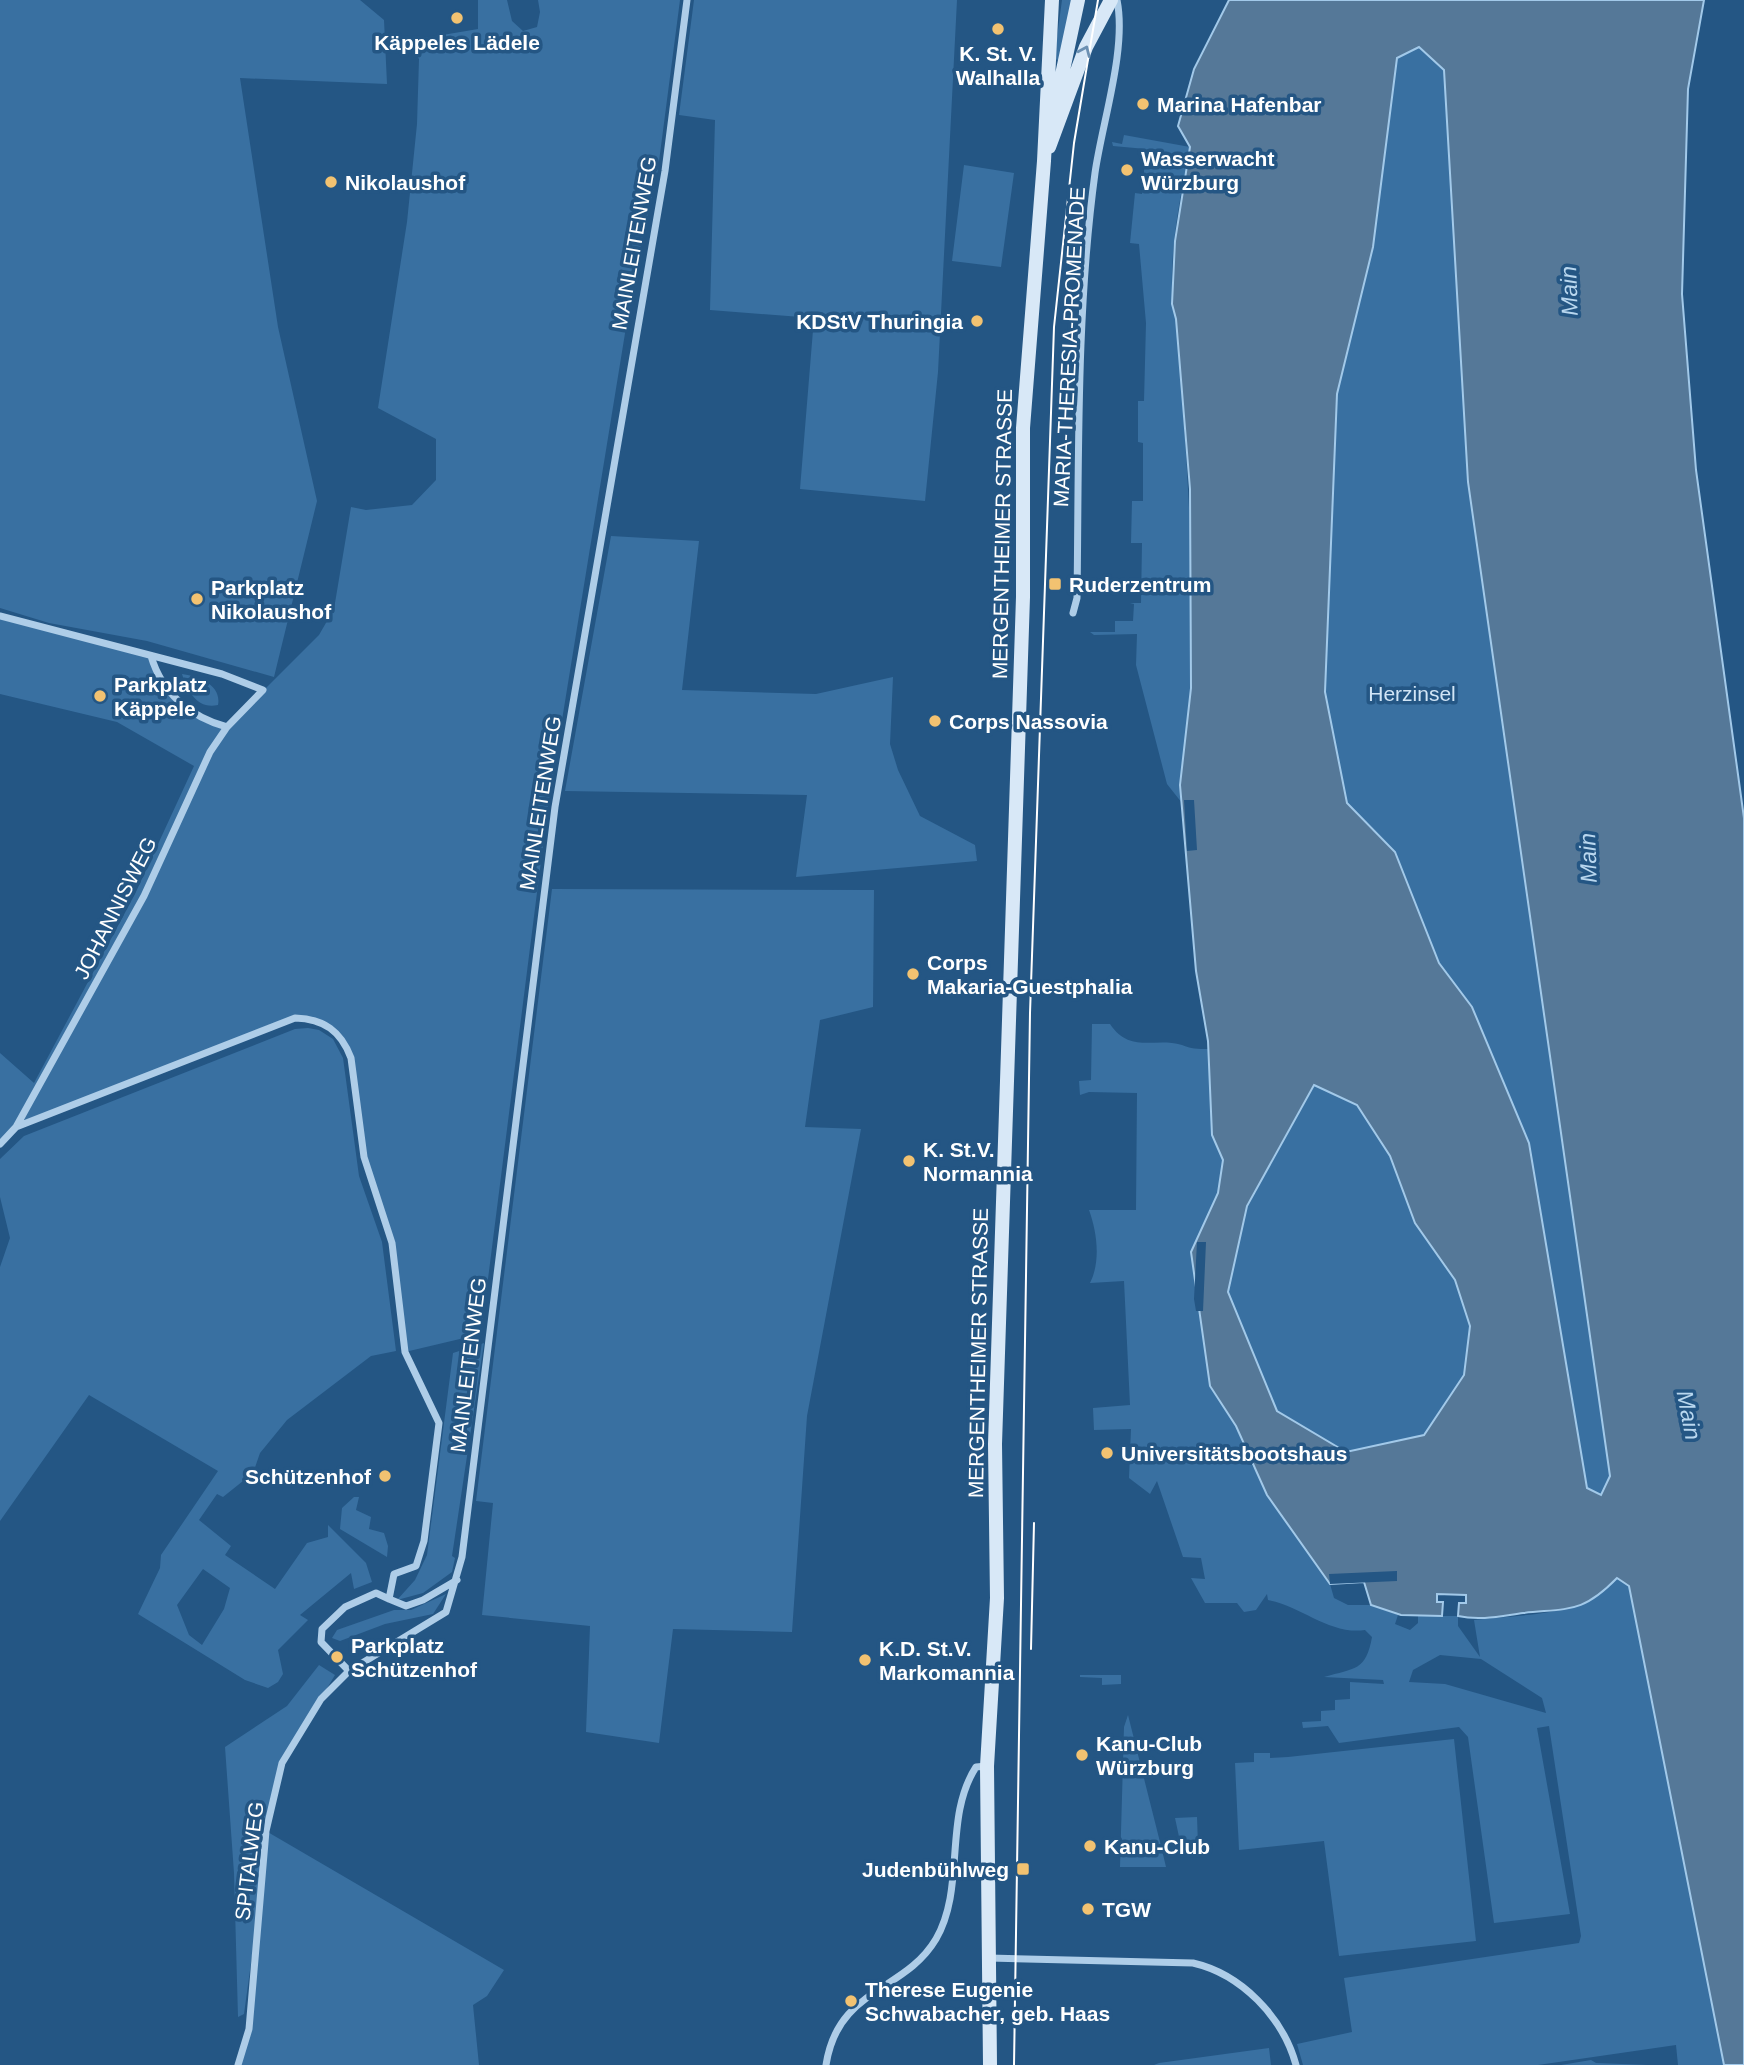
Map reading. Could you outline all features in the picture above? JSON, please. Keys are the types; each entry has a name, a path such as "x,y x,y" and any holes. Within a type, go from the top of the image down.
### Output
{"main road":[{"name":"MERGENTHEIMER STRASSE","path":"990,2065 987,1766 997,1598 995,1444 1022,611 1023,428 1044,161 1052,0"},
{"path":"1044,161 1078,0"},
{"name":"MERGENTHEIMER STRASSE","path":"1044,161 1086,47 1111,0"}],"street":[{"name":"MAINLEITENWEG","path":"446,1612 463,1557 555,807 665,171 687,0"},
{"name":"MARIA-THERESIA-PROMENADE","path":"1073,613 1077,598 1083,330 1095,174 1115,59 1120,13 1117,0"},
{"path":"0,616 151,656 162,681 174,698 203,718 227,727"},
{"name":"JOHANNISWEG","path":"0,1144 16,1127 144,897 210,752 227,727 263,690 222,674 151,656"},
{"path":"16,1127 287,1020 309,1018 320,1021 338,1034 351,1058 364,1157 393,1243 405,1352 439,1423 421,1555 416,1566 394,1574 389,1599"},
{"path":"349,1671 320,1642 322,1629 339,1612 376,1593 406,1606 423,1600 457,1580"},
{"name":"SPITALWEG","path":"238,2065 249,2029 266,1831 282,1763 321,1699 349,1671 446,1612"},
{"path":"826,2065 833,2038 861,1999 913,1966 936,1938 947,1903 965,1787 976,1768 987,1766"},
{"path":"988,1958 1193,1963 1207,1966 1232,1979 1269,2012 1296,2065"}],"green space":[{"path":"0,0 360,0 384,20 387,84 240,78 278,327 317,501 274,677 147,641 49,623 0,608"},
{"path":"478,0 507,0 512,21 523,31 537,27 540,12 538,0 680,0 658,169 635,272 548,806 481,1334 405,1352 392,1243 364,1157 351,1058 329,1026 295,1018 17,1127 0,1144 0,1053 34,1083 135,894 194,766 117,722 0,694 0,616 151,656 163,682 180,701 227,727 319,635 334,609 351,507 366,510 412,505 436,480 436,439 378,408 407,222 417,124 419,59 407,41 478,29"},
{"path":"694,0 957,0 938,372 925,501 800,489 814,318 710,310 715,120 679,115"},
{"path":"1062,0 1073,0 1062,61 1054,59"},
{"name":"Herzinsel","path":"1419,47 1444,70 1468,482 1610,1476 1601,1495 1587,1488 1529,1143 1472,1007 1439,963 1395,852 1347,803 1325,692 1337,394 1373,247 1397,57"},
{"path":"1124,135 1190,147 1175,233 1172,279 1186,456 1192,594 1191,686 1182,774 1182,803 1167,784 1136,665 1137,634 1094,635 1090,632 1115,632 1115,621 1133,621 1134,604 1130,603 1141,603 1142,543 1131,543 1132,501 1143,501 1143,443 1138,442 1138,401 1144,401 1146,323 1139,244 1130,243 1135,193 1142,194 1146,149 1113,146 1112,142 1122,144"},
{"path":"964,165 1014,173 1001,267 952,261"},
{"path":"611,536 699,541 682,690 816,694 893,677 890,744 898,770 920,816 975,845 977,861 796,877 807,795 565,791"},
{"path":"182,674 201,679 213,687 218,705 205,705 194,698"},
{"path":"552,889 874,890 873,1007 820,1020 805,1127 861,1129 807,1416 792,1632 673,1629 659,1743 586,1732 590,1626 482,1615 493,1503 476,1501"},
{"path":"1092,1024 1110,1024 1126,1039 1134,1042 1172,1043 1209,1049 1212,1134 1223,1160 1218,1193 1210,1386 1236,1426 1247,1456 1239,1463 1252,1465 1330,1584 1334,1598 1348,1605 1371,1605 1398,1615 1395,1624 1410,1630 1418,1623 1418,1616 1458,1616 1458,1626 1480,1657 1474,1620 1551,1612 1585,1601 1617,1578 1629,1586 1724,2065 1678,2065 1676,2045 1538,2065 1303,2065 1297,2044 1352,2032 1344,1978 1579,1943 1581,1936 1549,1726 1537,1728 1570,1914 1494,1923 1468,1737 1459,1727 1339,1743 1328,1726 1303,1728 1302,1722 1321,1721 1321,1711 1335,1710 1335,1700 1350,1699 1350,1682 1384,1684 1383,1680 1324,1677 1351,1669 1362,1662 1372,1637 1365,1630 1340,1628 1268,1600 1267,1594 1256,1610 1244,1612 1237,1603 1205,1603 1191,1578 1205,1579 1201,1558 1183,1557 1157,1481 1150,1494 1129,1478 1131,1429 1094,1430 1093,1408 1130,1405 1124,1281 1090,1283 1096,1265 1097,1246 1089,1210 1136,1210 1137,1093 1089,1092 1080,1095 1079,1081 1091,1080","holes":["1440,1655 1481,1659 1542,1698 1546,1713 1445,1684 1409,1682 1413,1670"]},
{"path":"295,1029 319,1030 333,1039 343,1058 359,1176 382,1242 396,1351 371,1356 287,1420 260,1453 253,1473 223,1497 217,1494 199,1520 231,1546 225,1555 275,1589 307,1543 328,1537 328,1525 366,1563 372,1582 354,1589 351,1573 300,1615 308,1620 278,1650 283,1674 278,1682 268,1688 245,1680 138,1614 160,1568 161,1555 218,1471 89,1395 0,1521 0,1267 10,1238 0,1197 0,1159 24,1136","holes":["203,1569 230,1588 224,1609 202,1645 189,1635 177,1605"]},
{"path":"1314,1084 1357,1105 1390,1156 1415,1223 1455,1280 1470,1326 1464,1375 1424,1435 1346,1452 1277,1411 1228,1292 1247,1206"},
{"path":"484,1343 452,1556 455,1558 452,1572 423,1593 397,1600 415,1580 427,1555 453,1353"},
{"path":"354,1497 359,1497 356,1510 371,1517 369,1529 384,1533 388,1546 387,1557 340,1529 342,1508"},
{"path":"446,1594 433,1614 385,1624 340,1641 332,1638 337,1630 394,1610 411,1610"},
{"path":"319,1665 335,1675 282,1763 266,1831 504,1970 487,1996 473,2005 479,2065 238,2065 249,2029 261,1890 244,2014 238,2017 234,1873 225,1747 287,1706"},
{"path":"1080,1675 1121,1675 1121,1684 1102,1685 1102,1678"},
{"path":"1128,1715 1166,1867 1120,1867 1124,1727"},
{"path":"1454,1739 1476,1941 1339,1956 1324,1841 1239,1850 1235,1763 1254,1762 1254,1753 1270,1753 1270,1758 1288,1757"},
{"path":"1197,1817 1198,1845 1181,1846 1175,1818"},
{"path":"1269,2048 1271,2065 1154,2065 1159,2063"},
{"path":"1591,2060 1596,2063 1648,2065 1561,2065"}],"water":[{"name":"Main","path":"1229,0 1704,0 1688,89 1682,294 1696,470 1744,818 1744,2065 1724,2065 1629,1586 1617,1578 1584,1604 1490,1618 1458,1616 1459,1603 1466,1603 1466,1595 1437,1594 1437,1602 1443,1602 1442,1616 1401,1615 1371,1605 1364,1582 1330,1584 1267,1495 1236,1426 1210,1386 1191,1252 1218,1193 1223,1160 1212,1135 1208,1041 1196,971 1180,785 1191,688 1190,489 1176,319 1172,304 1175,241 1190,147 1178,126 1194,69","holes":["1419,47 1444,70 1468,482 1610,1476 1601,1495 1587,1488 1529,1143 1472,1007 1439,963 1395,852 1347,803 1325,692 1337,394 1373,247 1397,58","1314,1085 1357,1105 1390,1156 1415,1223 1455,1280 1470,1326 1464,1375 1424,1435 1346,1452 1277,1411 1228,1292 1247,1206"]}],"pier":[{"path":"1184,800 1194,800 1197,850 1187,851"},
{"path":"1197,1242 1206,1242 1203,1311 1196,1311 1194,1299"},
{"path":"1397,1571 1397,1581 1330,1584 1329,1574"}],"tram line":[{"path":"1014,2065 1030,1013 1054,327 1074,143 1098,0"},
{"path":"1031,1649 1034,1523"}],"place":[{"name":"Käppeles Lädele","path":"457,18"},
{"name":"K. St. V. Walhalla","path":"998,29"},
{"name":"Marina Hafenbar","path":"1143,104"},
{"name":"Wasserwacht Würzburg","path":"1127,170"},
{"name":"Nikolaushof","path":"331,182"},
{"name":"KDStV Thuringia","path":"977,321"},
{"name":"Ruderzentrum","path":"1055,584"},
{"name":"Parkplatz Nikolaushof","path":"197,599"},
{"name":"Parkplatz Käppele","path":"100,696"},
{"name":"Corps Nassovia","path":"935,721"},
{"name":"Corps Makaria-Guestphalia","path":"913,974"},
{"name":"K. St.V. Normannia","path":"909,1161"},
{"name":"Universitätsbootshaus","path":"1107,1453"},
{"name":"Schützenhof","path":"385,1476"},
{"name":"Parkplatz Schützenhof","path":"337,1657"},
{"name":"K.D. St.V. Markomannia","path":"865,1660"},
{"name":"Kanu-Club Würzburg","path":"1082,1755"},
{"name":"Kanu-Club","path":"1090,1846"},
{"name":"Judenbühlweg","path":"1023,1869"},
{"name":"TGW","path":"1088,1909"},
{"name":"Therese Eugenie Schwabacher, geb. Haas","path":"851,2001"}]}
